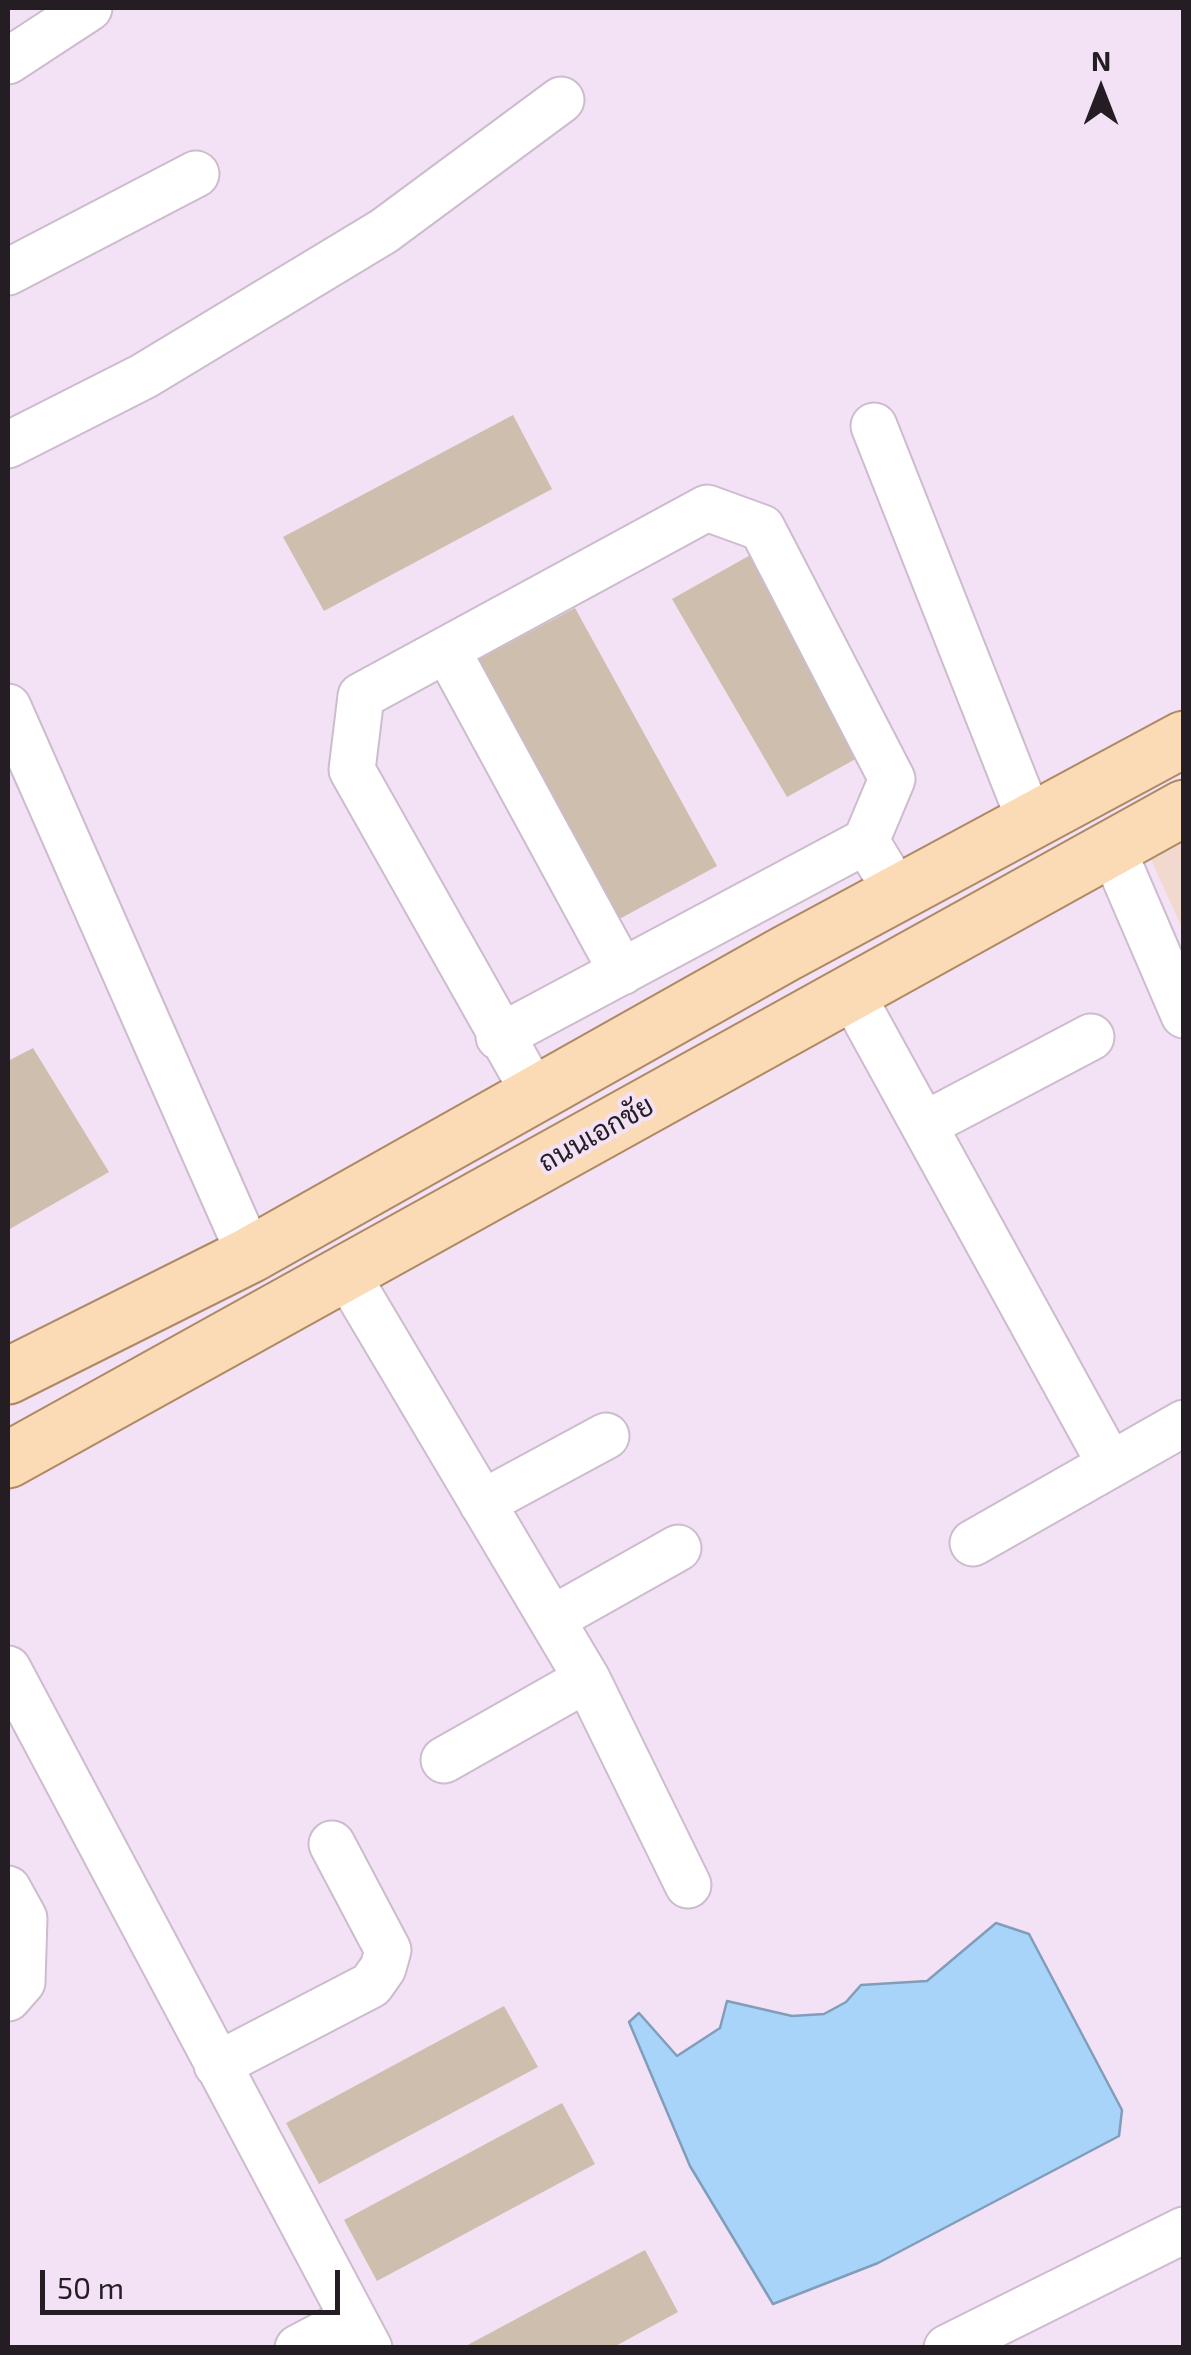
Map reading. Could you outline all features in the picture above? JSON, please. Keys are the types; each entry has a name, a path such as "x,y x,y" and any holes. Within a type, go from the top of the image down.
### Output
{"main road":[{"path":"8,1376 250,1254 785,954 1184,739"},
{"name":"ถนนเอกชัย","path":"8,1460 1184,808"}],"street":[{"path":"8,62 89,8"},
{"path":"8,445 144,376 384,231 561,100"},
{"path":"8,272 196,174"},
{"path":"874,426 1031,822"},
{"path":"499,1037 866,841 892,779 762,528 708,508 361,696 352,770 499,1037 536,1096"},
{"path":"447,650 622,972"},
{"path":"8,707 250,1254"},
{"path":"866,841 899,895"},
{"path":"1112,848 1184,1015"},
{"path":"834,1002 924,1126 1110,1464"},
{"path":"924,1126 1092,1036"},
{"path":"346,1273 587,1679 688,1885"},
{"path":"974,1544 1184,1423"},
{"path":"482,1503 606,1436"},
{"path":"552,1619 678,1548"},
{"path":"8,1669 361,2333 298,2348"},
{"path":"444,1760 587,1679"},
{"path":"217,2065 371,1985 383,1968 388,1950 332,1844"},
{"path":"8,1888 24,1918 22,1982 8,1998"},
{"path":"947,2348 1184,2230"}],"shaded area":[{"path":"1183,808 1183,930 1139,833"}],"water":[{"path":"996,1923 1029,1934 1122,2110 1119,2136 878,2263 773,2304 690,2166 629,2022 639,2013 677,2056 720,2028 727,2001 792,2016 824,2014 846,2002 861,1985 927,1981"}],"building":[{"path":"513,415 552,489 324,611 283,537"},
{"path":"754,553 861,756 787,797 672,599"},
{"path":"575,608 717,866 612,923 470,664"},
{"path":"33,1048 109,1172 8,1230 8,1061"},
{"path":"504,2006 538,2067 319,2184 286,2123"},
{"path":"562,2103 595,2164 377,2281 344,2220"},
{"path":"645,2250 678,2312 612,2348 462,2348"}]}
